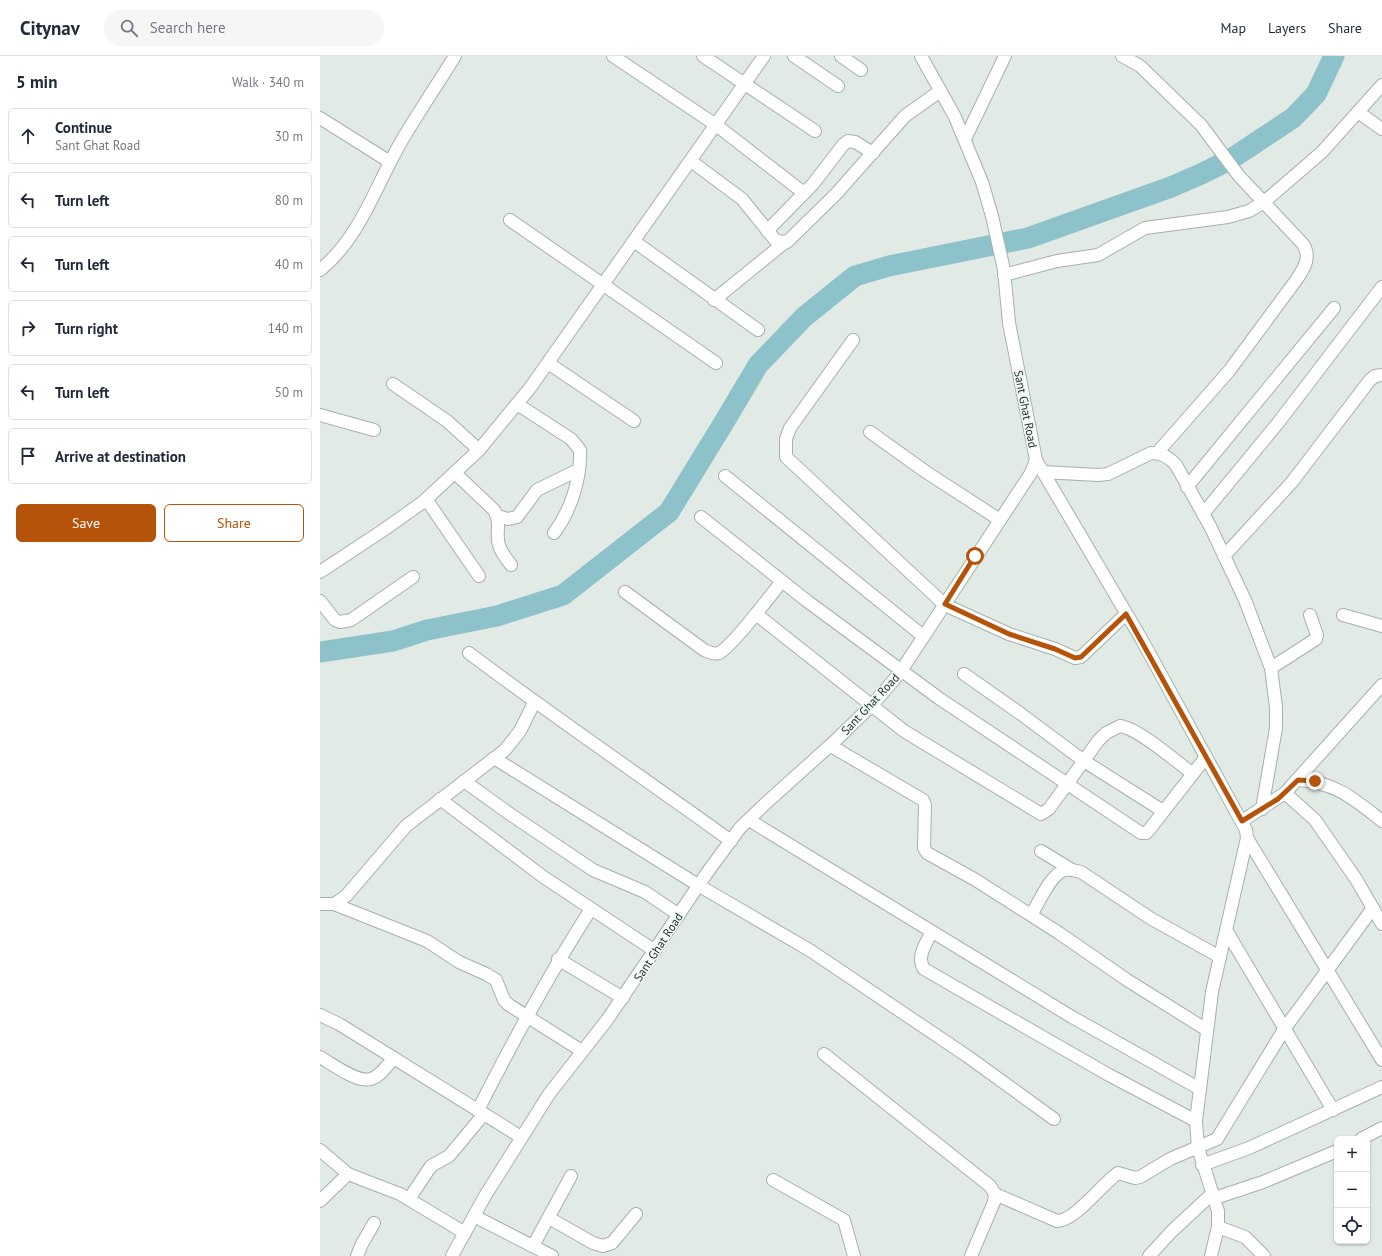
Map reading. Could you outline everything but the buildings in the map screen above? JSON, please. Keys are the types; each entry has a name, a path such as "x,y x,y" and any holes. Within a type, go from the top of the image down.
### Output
{"street":[{"path":"320,270 343,248 356,228 390,162 455,56"},
{"path":"613,56 716,125 804,193"},
{"path":"704,56 814,131"},
{"path":"322,568 385,530 426,499 479,450 548,363 635,242 764,56"},
{"path":"794,56 838,86"},
{"path":"841,56 861,70"},
{"name":"Sant Ghat Road","path":"452,1256 521,1137 549,1094 623,998 698,885 749,820 830,746 873,704 901,670 1031,473 1036,460 1009,323 1004,272 992,216 982,182 965,139 955,117 921,56"},
{"path":"965,139 1005,56"},
{"path":"1122,56 1140,66 1201,125 1239,176 1307,250 1308,259 1305,266 1229,371 1157,453"},
{"path":"1004,272 1056,261 1098,256 1145,228 1228,217 1249,211 1264,202 1322,152 1382,85"},
{"path":"714,300 798,232 906,116 940,91"},
{"path":"1358,112 1382,129"},
{"path":"320,118 390,162"},
{"path":"767,231 804,193 848,141 855,142 873,153"},
{"path":"691,161 742,199 776,241 784,243"},
{"path":"510,220 716,363"},
{"path":"635,242 714,300 758,330"},
{"path":"1203,514 1287,411 1382,287"},
{"path":"1187,487 1334,308"},
{"path":"852,340 790,428 786,439 786,457 945,604 1009,634 1055,649 1075,658 1081,657 1086,654 1126,614"},
{"path":"548,363 634,421"},
{"path":"1224,556 1292,482 1370,380 1375,376 1382,375"},
{"path":"393,384 447,421 479,450"},
{"path":"517,404 571,439 580,450 578,470 571,504 565,518 554,533"},
{"path":"320,415 374,430"},
{"path":"870,432 926,472 1000,520"},
{"path":"1043,472 1103,475 1115,471 1151,453 1157,453 1170,459 1176,465 1203,514 1245,600 1270,668 1276,707 1276,728 1262,809"},
{"path":"1036,460 1126,614 1242,821 1247,838 1382,1060"},
{"path":"497,516 508,519 517,517 537,490 578,470"},
{"path":"455,473 494,510 499,522 499,544 511,566"},
{"path":"725,476 923,636"},
{"path":"426,499 479,576"},
{"path":"700,517 940,700 1068,783 1141,833 1146,833 1149,830 1206,757"},
{"path":"320,601 335,620 346,622 413,577"},
{"path":"625,592 704,650 712,654 719,652 727,646 756,614 782,581"},
{"path":"756,614 873,704 904,731 1041,814 1045,813 1106,733 1120,726 1125,727 1151,743 1193,774"},
{"path":"1270,668 1316,639 1317,635 1310,615"},
{"path":"1343,615 1382,626"},
{"path":"469,653 534,703 645,778 731,841"},
{"path":"964,674 1084,761 1164,811"},
{"path":"1242,821 1285,793 1382,685"},
{"path":"334,904 346,896 406,826 494,758 514,740 534,703"},
{"path":"830,746 923,800 925,805 924,848 927,852 1031,915 1127,980 1208,1030"},
{"path":"494,758 698,885 811,951 967,1056 1054,1119"},
{"path":"1298,780 1315,781 1330,785 1343,792 1382,821"},
{"path":"464,781 593,870 645,892 679,915"},
{"path":"1285,793 1315,820 1356,879 1382,924"},
{"path":"440,800 506,850 655,951"},
{"path":"749,820 1072,1017 1200,1089"},
{"path":"1211,1256 1218,1227 1218,1211 1202,1165 1198,1148 1196,1121 1212,992 1247,838"},
{"path":"1041,851 1072,870"},
{"path":"1031,915 1052,879 1065,870 1072,870 1081,872 1150,918 1220,957"},
{"path":"320,904 334,904 426,941 459,962 486,974 496,980 504,1000 526,1016 582,1051"},
{"path":"408,1199 431,1166 449,1156 481,1112 526,1016 558,959 591,908"},
{"path":"824,1054 990,1186 995,1194 1057,1221 1063,1221 1118,1174 1135,1178 1140,1177 1170,1159 1217,1139 1224,1130 1285,1028 1373,908"},
{"path":"1226,930 1333,1110"},
{"path":"932,932 921,956 920,963 924,969 1102,1071 1196,1121"},
{"path":"558,959 623,998"},
{"path":"320,1015 339,1024 521,1137"},
{"path":"320,1057 356,1078 366,1080 376,1076 394,1058"},
{"path":"1202,1165 1249,1148 1382,1087"},
{"path":"1366,1136 1382,1128"},
{"path":"320,1150 348,1174 400,1194 464,1233"},
{"path":"1150,1256 1172,1231 1214,1196 1263,1182 1334,1152"},
{"path":"320,1201 348,1174"},
{"path":"533,1246 571,1176"},
{"path":"773,1180 844,1220 854,1256"},
{"path":"971,1256 990,1213 995,1194"},
{"path":"549,1218 593,1243 603,1246 612,1243 636,1214"},
{"path":"474,1216 552,1256"},
{"path":"357,1256 374,1223"},
{"path":"1218,1227 1245,1237 1264,1256"}],"waterway":[{"path":"320,652 393,641 427,630 497,616 563,595 669,512 758,365 804,317 855,276 889,266 1028,238 1171,187 1201,174 1231,159 1293,118 1316,94 1334,56"}],"route":[{"path":"975,556 956,590 945,604 1009,634 1055,649 1075,658 1081,657 1086,654 1126,614 1142,640 1242,821 1278,799 1298,780 1315,781"}]}
